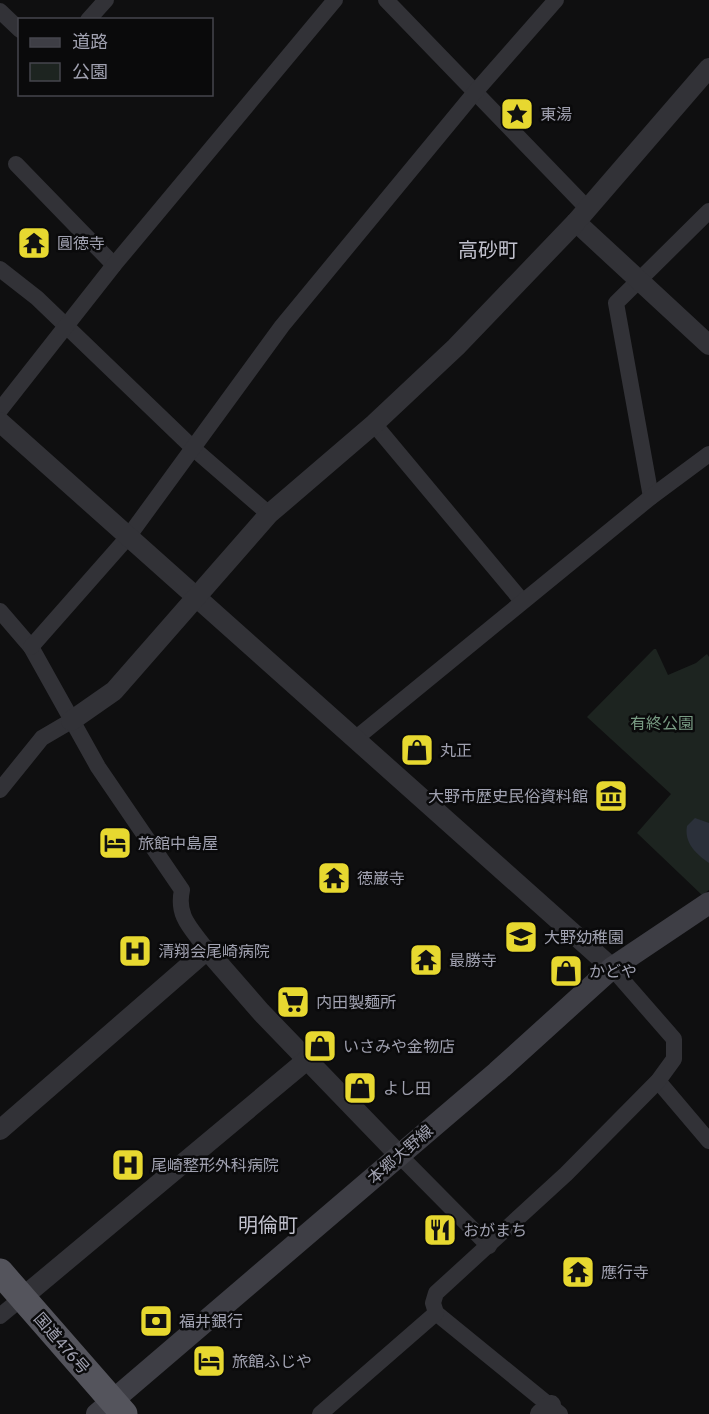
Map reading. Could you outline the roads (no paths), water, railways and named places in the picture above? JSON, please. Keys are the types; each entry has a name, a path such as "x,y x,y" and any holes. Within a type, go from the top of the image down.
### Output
{"highway":[{"name":"国道476号","path":"0,1272 23,1297 111,1410"}],"main road":[{"name":"本郷大野線","path":"111,1410 612,968 709,903"}],"street":[{"path":"0,410 114,265 334,0"},
{"path":"386,0 476,91 638,279 709,345"},
{"path":"31,647 128,537 282,326 476,91 556,0"},
{"path":"89,18 101,2"},
{"path":"0,11 18,28"},
{"path":"0,790 42,738 114,691 269,514 374,424 456,347 582,215 709,68"},
{"path":"16,164 114,265"},
{"path":"651,497 616,303 709,211"},
{"path":"0,269 37,298 64,327 269,514"},
{"path":"0,422 612,968 674,1039 674,1059 658,1081 489,1246 436,1293 433,1303 436,1313 550,1411"},
{"path":"374,424 522,601"},
{"path":"355,739 651,497 709,454"},
{"path":"0,611 31,647 98,767 182,890 178,905 181,913 207,950 261,1012 489,1246"},
{"path":"0,1131 207,950"},
{"path":"0,1316 308,1059"},
{"path":"658,1081 709,1141"},
{"path":"320,1414 436,1313"}],"place":[{"name":"東湯","path":"517,114"},
{"name":"圓徳寺","path":"34,243"},
{"name":"丸正","path":"417,750"},
{"name":"大野市歴史民俗資料館","path":"611,796"},
{"name":"旅館中島屋","path":"115,843"},
{"name":"徳巌寺","path":"334,878"},
{"name":"大野幼稚園","path":"521,937"},
{"name":"清翔会尾崎病院","path":"135,951"},
{"name":"最勝寺","path":"426,960"},
{"name":"かどや","path":"566,971"},
{"name":"内田製麺所","path":"293,1002"},
{"name":"いさみや金物店","path":"320,1046"},
{"name":"よし田","path":"360,1088"},
{"name":"尾崎整形外科病院","path":"128,1165"},
{"name":"おがまち","path":"440,1230"},
{"name":"應行寺","path":"578,1272"},
{"name":"福井銀行","path":"156,1321"},
{"name":"旅館ふじや","path":"209,1361"}],"district":[{"name":"高砂町","path":"488,250"},
{"name":"明倫町","path":"268,1225"}],"park label":[{"name":"有終公園","path":"662,723"}]}
